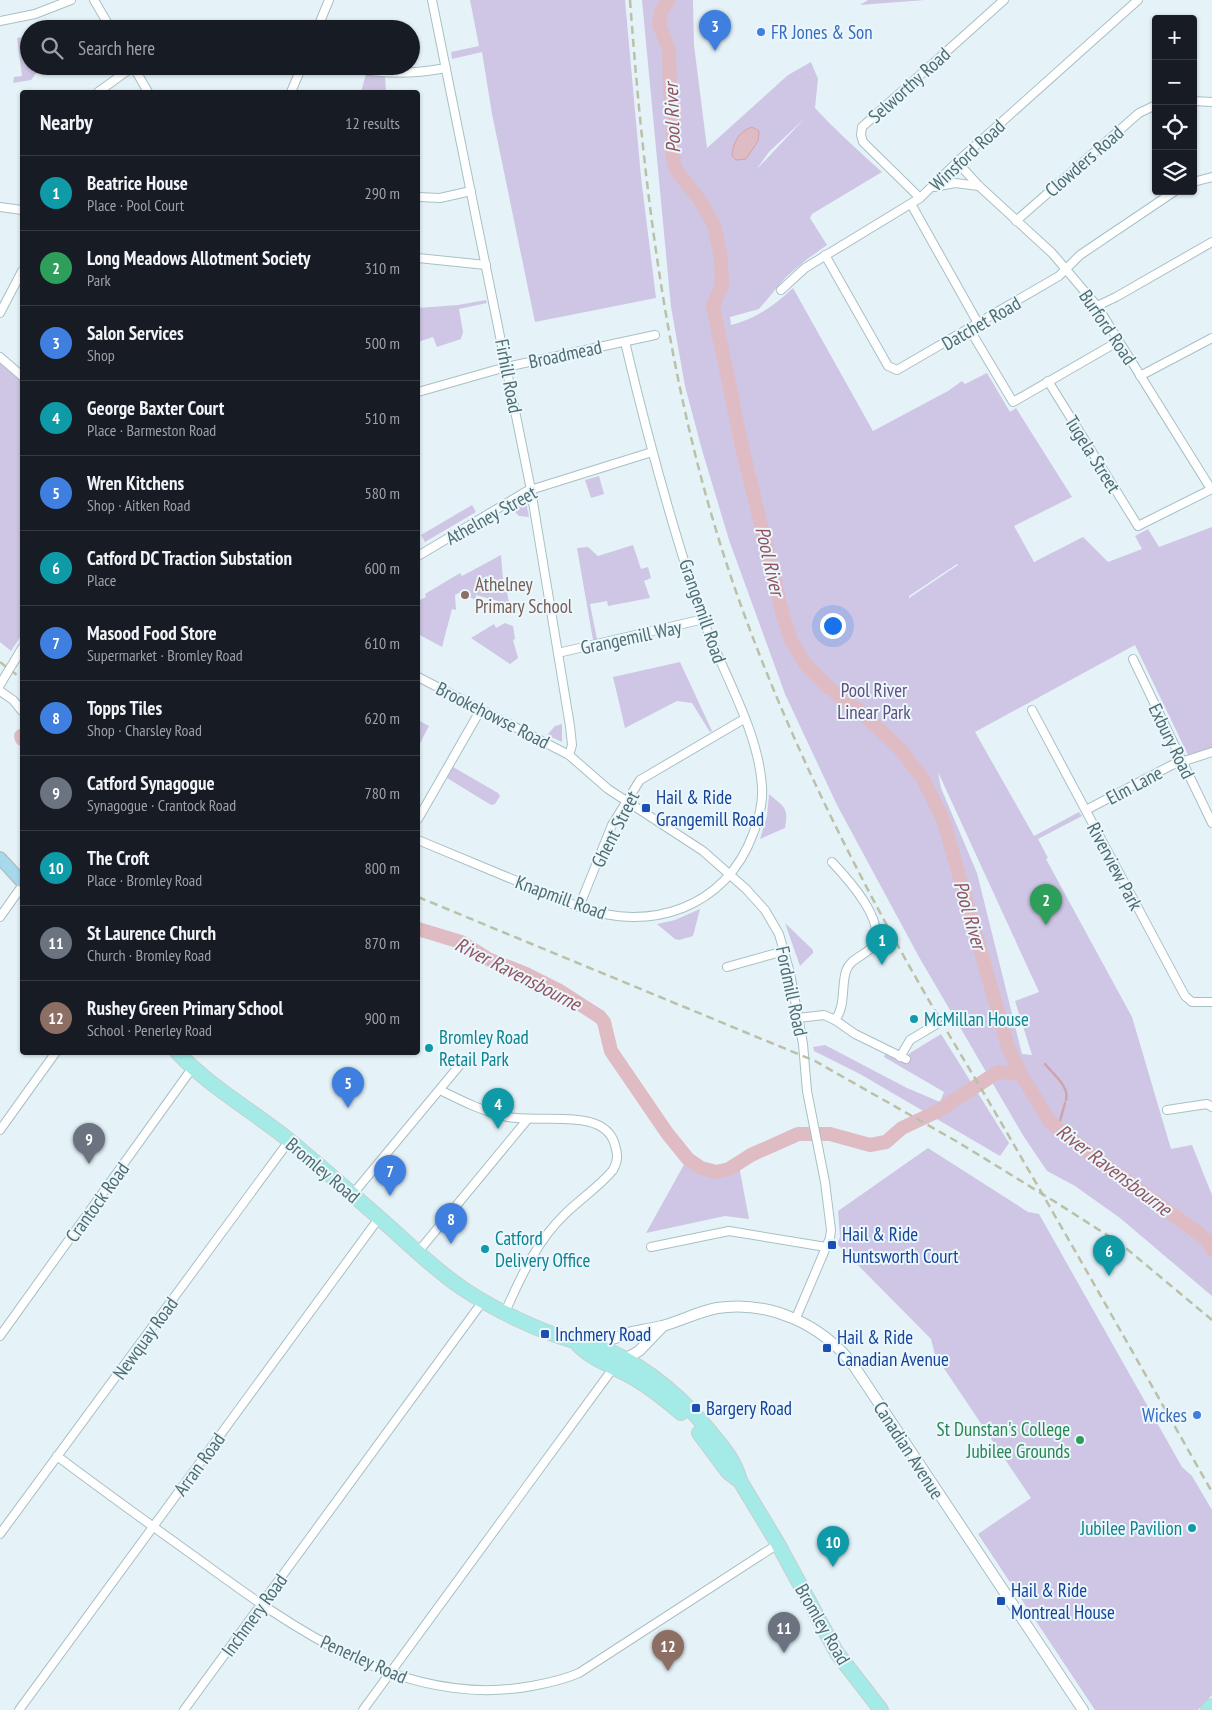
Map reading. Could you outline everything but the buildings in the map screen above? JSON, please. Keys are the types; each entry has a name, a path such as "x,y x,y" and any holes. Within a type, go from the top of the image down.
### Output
{"highway":[{"name":"Bromley Road","path":"180,1055 193,1068 289,1141 453,1282 504,1312 575,1341 591,1343 682,1413 728,1472 740,1482 778,1544 837,1653 881,1710"},
{"name":"Bromley Road","path":"575,1341 582,1351 618,1363 638,1358 698,1416 737,1467 740,1482"},
{"path":"1208,1710 1212,1706"}],"main road":[{"path":"0,858 20,880"}],"street":[{"path":"0,20 35,14 71,0"},
{"path":"94,0 106,20"},
{"path":"321,20 329,0"},
{"name":"Firhill Road","path":"432,0 531,490 571,733 569,754"},
{"name":"Selworthy Road","path":"920,198 863,142 860,135 862,127 1004,0"},
{"name":"Winsford Road","path":"781,290 805,268 920,198 957,162 1138,0"},
{"path":"420,70 446,68"},
{"path":"101,90 121,75"},
{"path":"138,75 147,90"},
{"path":"292,90 298,75"},
{"path":"1197,101 1212,102"},
{"name":"Clowders Road","path":"1016,221 1139,113 1152,107"},
{"name":"Burford Road","path":"957,162 979,186 1066,268 1097,306 1212,489"},
{"path":"1197,181 1212,177"},
{"path":"933,187 955,182 979,186"},
{"path":"420,197 440,198 471,191"},
{"name":"Datchet Road","path":"825,255 892,369 900,369 970,330 1059,276 1080,255 1169,195"},
{"path":"911,204 979,324"},
{"path":"0,208 20,210"},
{"path":"1097,306 1212,242"},
{"path":"420,258 486,265"},
{"path":"0,313 20,274"},
{"path":"970,330 1013,402 1118,340"},
{"name":"Broadmead","path":"420,391 506,367 655,335"},
{"path":"1140,376 1212,338"},
{"name":"Grangemill Road","path":"624,342 652,452 704,620 744,719 758,760 762,789 761,803 750,842 730,875"},
{"path":"0,357 20,374"},
{"name":"Tugela Street","path":"1048,381 1138,526 1212,489"},
{"name":"Athelney Street","path":"420,553 531,490 652,452"},
{"name":"Grangemill Way","path":"558,653 704,620"},
{"path":"0,685 20,651"},
{"name":"Exbury Road","path":"1133,659 1212,823"},
{"name":"Brookehowse Road","path":"420,677 569,754"},
{"path":"0,691 13,700 20,709"},
{"path":"420,816 481,709"},
{"name":"Riverview Park","path":"1032,710 1185,996 1192,1002 1212,1002"},
{"name":"Ghent Street","path":"579,907 608,834 626,801 645,776 744,719"},
{"name":"Elm Lane","path":"1086,810 1172,765 1212,752"},
{"name":"Fordmill Road","path":"569,754 600,782 626,801 685,838 753,896 771,918 784,951 798,1018 807,1091 825,1182 832,1230 796,1318"},
{"name":"Knapmill Road","path":"420,841 579,907 615,917 639,918 660,916 682,909 701,898 730,875"},
{"path":"832,862 860,894 873,920 876,934 870,948 851,962 846,970 841,1010 835,1020"},
{"path":"0,917 20,889"},
{"path":"727,968 784,951"},
{"path":"798,1018 824,1015 855,1034 903,1058 910,1040 935,1025"},
{"path":"0,1130 54,1055"},
{"path":"352,1195 459,1066"},
{"name":"Crantock Road","path":"0,1336 193,1068"},
{"path":"440,1090 484,1110 527,1120 578,1118 601,1125 614,1140 618,1162 606,1178 564,1215 542,1240 531,1255 504,1312"},
{"path":"1167,1110 1207,1104 1212,1108"},
{"path":"418,1252 527,1120"},
{"name":"Newquay Road","path":"0,1534 289,1141"},
{"name":"Arran Road","path":"19,1710 379,1218"},
{"path":"651,1247 729,1231 826,1247"},
{"name":"Inchmery Road","path":"184,1710 483,1301"},
{"name":"Canadian Avenue","path":"591,1343 596,1339 608,1341 621,1334 663,1326 701,1312 750,1307 796,1318 835,1344 854,1366 1083,1710"},
{"name":"Canadian Avenue","path":"638,1358 646,1342 663,1326"},
{"path":"638,1331 646,1342"},
{"path":"364,1710 618,1363"},
{"name":"Penerley Road","path":"57,1456 261,1605 296,1628 390,1674 439,1687 480,1692 518,1689 566,1679 597,1662 778,1544"}],"green space":[{"path":"470,0 625,0 641,177 656,298 535,322 492,114 482,52 452,59 451,52 479,46"},
{"name":"Pool River Linear Park","path":"642,0 693,0 694,45 707,148 788,75 811,62 818,79 815,108 839,133 882,172 812,214 810,218 827,245 786,277 759,309 730,317 731,325 765,311 793,288 873,431 948,391 962,381 965,384 987,373 1010,412 1016,408 1072,497 1014,526 1034,562 1083,537 1108,562 1142,549 1135,536 1148,529 1159,547 1212,527 1212,748 1189,757 1135,645 975,732 1034,836 1079,812 1082,816 1038,839 1048,858 1046,859 1132,1017 1171,1149 1192,1145 1212,1195 1212,1296 1120,1218 1075,1186 1047,1171 1024,1137 919,957 837,805 785,694 729,540 702,450 685,386 671,307","holes":["805,118 756,170 769,152","957,564 958,565 909,598 909,596","938,772 1039,992 1015,1001 1032,1055 1022,1054 977,873 941,788"]},
{"path":"868,0 925,0 860,5"},
{"path":"17,38 20,38 20,61"},
{"path":"35,75 31,80 13,83 14,77"},
{"path":"366,75 385,76 386,90 362,90"},
{"path":"486,300 487,303 459,309 463,332 461,339 437,347 433,337 420,341 420,308 458,305"},
{"path":"0,363 20,380 20,637 11,651 0,642"},
{"path":"599,476 604,494 591,498 585,480"},
{"path":"526,502 529,517 519,516 512,509"},
{"path":"472,505 476,512 425,542 421,535"},
{"path":"633,545 641,569 648,567 651,578 644,581 650,598 608,606 607,601 590,604 597,639 593,640 577,548 588,547 598,556"},
{"path":"501,555 503,580 505,580 510,609 497,606 498,601 476,595 475,600 461,592 455,595 456,610 452,609 442,647 420,635 420,600 426,597 425,594 460,573 462,576"},
{"path":"505,623 513,626 515,639 513,640 518,658 510,664 471,638 494,624 496,628"},
{"path":"680,662 712,731 710,732 692,703 677,701 625,728 613,677"},
{"path":"420,721 429,726 420,743"},
{"path":"562,724 562,742 547,735 555,726"},
{"path":"453,767 498,793 500,796 495,804 491,805 447,778"},
{"path":"769,794 786,811 785,828 760,839 767,816"},
{"path":"700,909 693,936 679,940 675,939 657,924 675,920"},
{"path":"785,923 813,950 813,953 800,966"},
{"path":"941,1034 1009,1143 1000,1156 860,1074 814,1051 813,1047 825,1045 907,1088 940,1102 944,1092 884,1057 885,1054 905,1060 910,1053"},
{"name":"St Dunstan's College Jubilee Grounds","path":"928,1148 1028,1212 1039,1214 1182,1467 1192,1476 1212,1510 1212,1695 1198,1710 1095,1710 978,1534 1031,1498 935,1355 931,1339 837,1244 840,1237 838,1211"},
{"path":"686,1161 698,1169 711,1173 725,1172 739,1166 749,1219 725,1216 646,1233"}],"shaded area":[{"path":"752,127 759,131 758,141 746,159 736,160 732,156 735,142 743,132"}],"waterway":[{"name":"Pool River","path":"669,0 661,11 659,24 669,50 670,93 674,112 672,153 676,170 702,203 715,228 721,259 722,285 713,306 742,447 784,619 791,640 806,665 829,688 860,711 900,749 923,779 943,819 1008,1047 1021,1074"},
{"name":"River Ravensbourne","path":"420,930 461,942 488,959 526,974 558,990 600,1017 604,1022 611,1051 667,1133 688,1159 701,1168 716,1172 729,1169 751,1155 798,1134 830,1134 870,1145 886,1142 902,1128 936,1112 998,1072 1021,1074 1050,1122 1103,1164 1198,1233 1208,1241 1212,1249"},
{"path":"1045,1064 1066,1090 1066,1100"},
{"path":"1058,1128 1065,1103"}],"railway":[{"path":"630,0 636,76 653,229 678,379 695,454 715,527 756,647 795,739 837,829 883,918 1212,1492"},
{"path":"0,662 20,677"},
{"path":"420,898 815,1061 956,1141 1121,1244 1212,1320"}],"place":[{"name":"FR Jones & Son","path":"761,32"},
{"name":"Salon Services","path":"715,51"},
{"name":"Athelney Primary School","path":"465,595"},
{"name":"Hail & Ride Grangemill Road","path":"646,808"},
{"name":"Long Meadows Allotment Society","path":"1046,925"},
{"name":"Beatrice House","path":"882,965"},
{"name":"McMillan House","path":"914,1019"},
{"name":"Bromley Road Retail Park","path":"429,1048"},
{"name":"Wren Kitchens","path":"348,1108"},
{"name":"George Baxter Court","path":"498,1129"},
{"name":"Catford Synagogue","path":"89,1164"},
{"name":"Masood Food Store","path":"390,1196"},
{"name":"Topps Tiles","path":"451,1244"},
{"name":"Hail & Ride Huntsworth Court","path":"832,1245"},
{"name":"Catford Delivery Office","path":"485,1249"},
{"name":"Catford DC Traction Substation","path":"1109,1276"},
{"name":"Inchmery Road","path":"545,1334"},
{"name":"Hail & Ride Canadian Avenue","path":"827,1348"},
{"name":"Bargery Road","path":"696,1408"},
{"name":"Wickes","path":"1197,1415"},
{"name":"St Dunstan's College Jubilee Grounds","path":"1080,1440"},
{"name":"Jubilee Pavilion","path":"1192,1528"},
{"name":"The Croft","path":"833,1567"},
{"name":"Hail & Ride Montreal House","path":"1001,1601"},
{"name":"St Laurence Church","path":"784,1653"},
{"name":"Rushey Green Primary School","path":"668,1671"}]}
